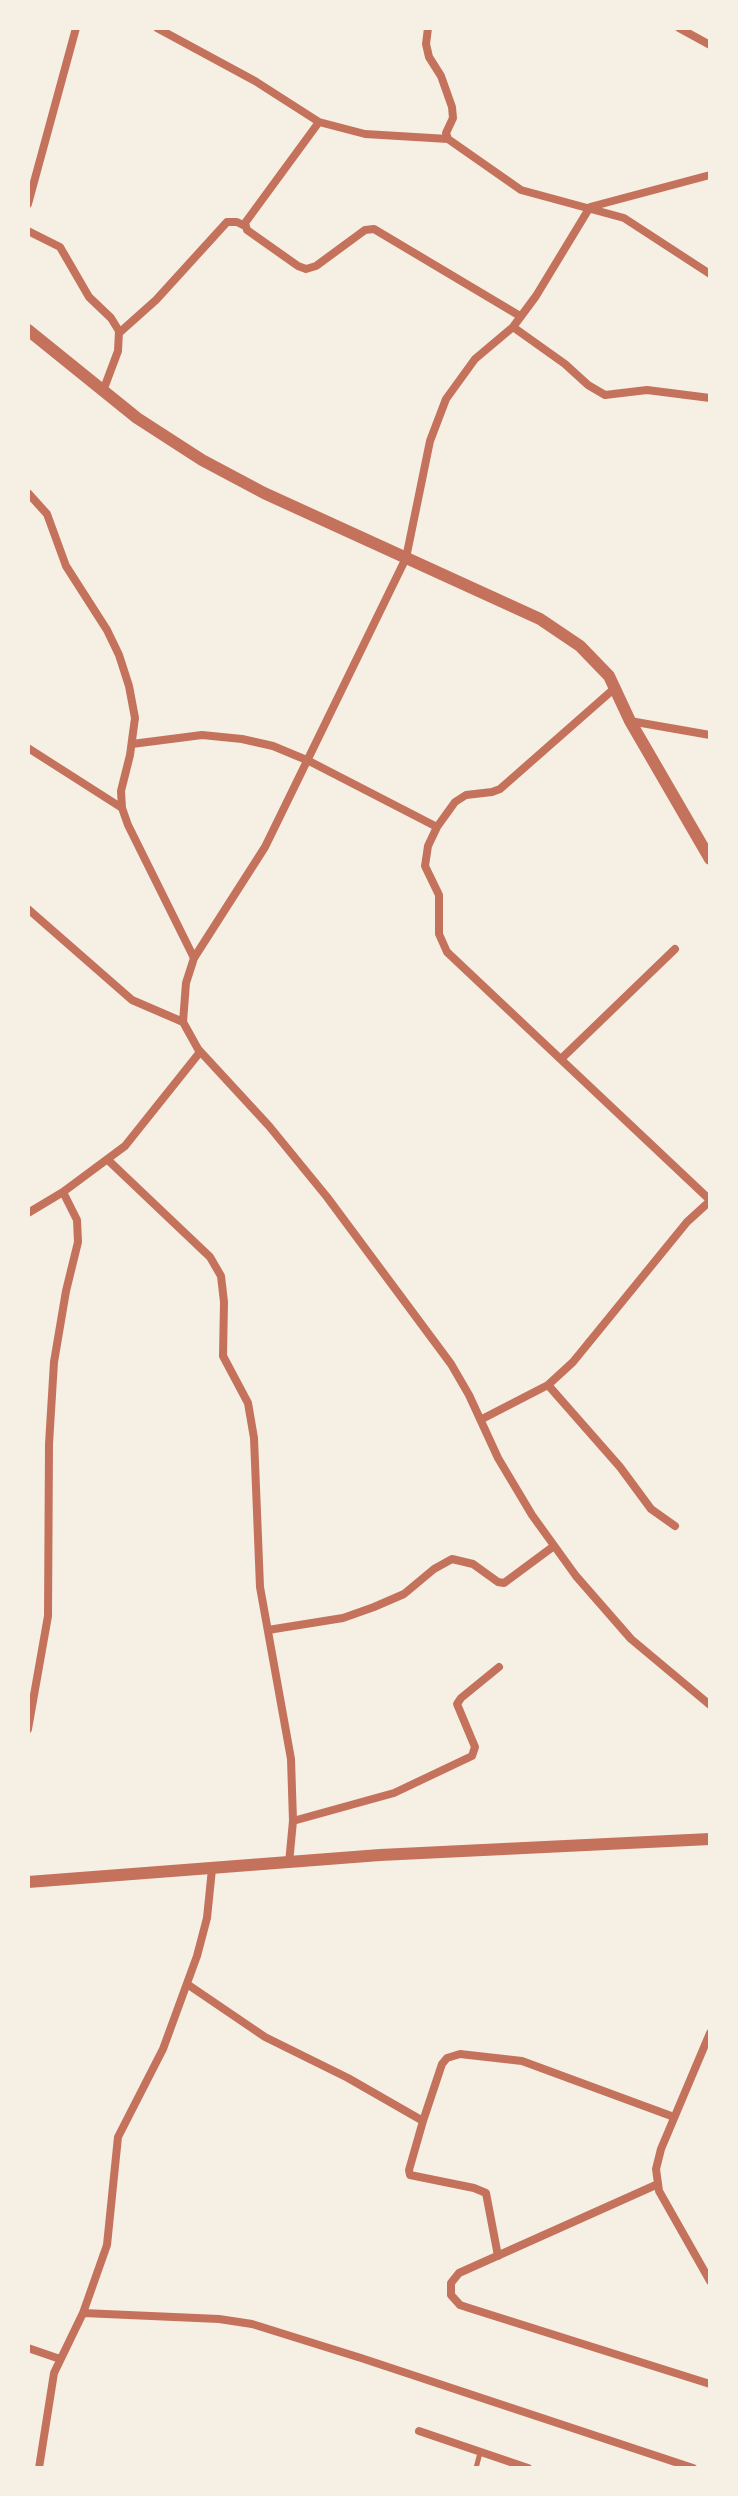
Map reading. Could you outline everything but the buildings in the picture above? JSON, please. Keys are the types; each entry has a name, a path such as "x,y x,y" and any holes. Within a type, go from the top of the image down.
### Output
{"street":[{"path":"28,204 76,28"},
{"path":"157,28 255,81 319,122 365,134 448,139 521,190 590,207 636,224 710,274"},
{"path":"428,28 426,44 429,57 441,76 452,107 453,118 446,133 448,139"},
{"path":"679,28 710,45"},
{"path":"245,226 319,122"},
{"path":"710,175 590,207 536,296 513,327 475,359 446,399 430,441 406,558 265,847 194,958 186,983 183,1022 200,1052 269,1126 327,1197 451,1364 482,1419 498,1458 554,1546 590,1594 631,1639 710,1705"},
{"path":"119,333 156,300 227,222 245,226 306,269 316,266 365,230 374,229 520,316"},
{"path":"28,231 60,247 84,290 115,323 119,333 118,351 103,391"},
{"path":"513,327 605,395 663,390 710,398"},
{"path":"28,330 137,418 202,460 264,493 540,619 580,646 598,662 616,687 630,721 710,859"},
{"path":"28,493 47,514 66,566 107,630 119,655 135,718 121,791 122,808 194,958"},
{"path":"482,1419 548,1385 582,1353 687,1222 710,1201 447,952 440,940 439,895 424,859 437,827 460,798 500,789 616,687"},
{"path":"630,721 710,735"},
{"path":"132,744 189,736 216,736 273,746 309,761 437,827"},
{"path":"28,748 122,808"},
{"path":"28,909 132,1000 183,1022"},
{"path":"561,1059 675,949"},
{"path":"28,1213 109,1161 136,1135 200,1052"},
{"path":"109,1161 210,1257 221,1276 223,1356 248,1403 252,1419 260,1587 288,1738 293,1821 289,1863"},
{"path":"28,1729 48,1616 49,1444 54,1362 60,1319 78,1242 77,1220 63,1192"},
{"path":"548,1385 620,1467 651,1509 675,1526"},
{"path":"268,1630 343,1618 374,1607 404,1594 434,1569 452,1559 473,1564 504,1583 554,1546"},
{"path":"293,1821 394,1793 472,1756 475,1747 457,1704 499,1667"},
{"path":"28,1882 380,1855 710,1839"},
{"path":"39,2468 49,2393 60,2359 83,2313 107,2245 118,2137 163,2049 204,1937 212,1869"},
{"path":"187,1984 265,2037 348,2078 423,2121"},
{"path":"710,2033 658,2158 658,2184 662,2197 710,2281"},
{"path":"498,2256 486,2193 410,2175 423,2121 442,2064 447,2058 460,2054 522,2061 674,2117"},
{"path":"658,2184 459,2273 453,2278 451,2295 460,2305 710,2384"},
{"path":"83,2313 219,2319 252,2324 693,2468"},
{"path":"28,2348 60,2359"},
{"path":"419,2431 528,2468"}],"lane":[{"path":"476,2468 480,2452"}]}
